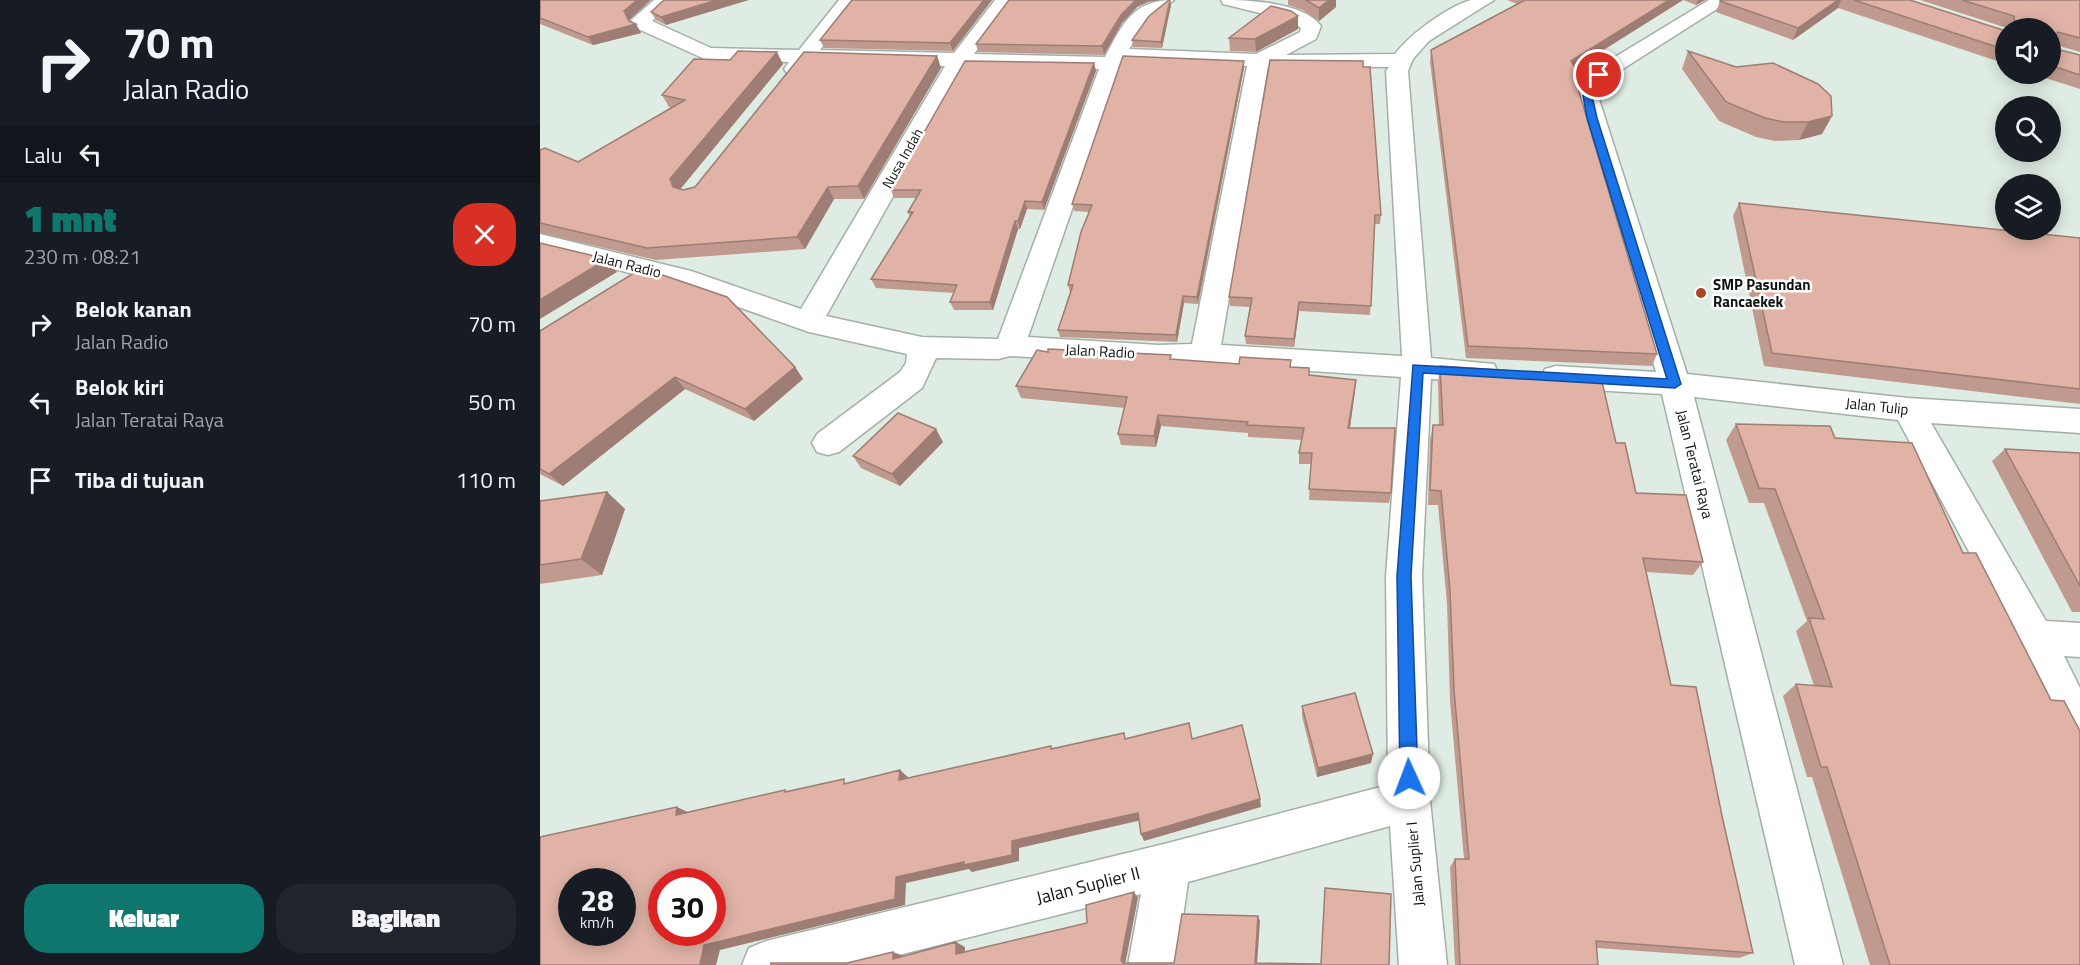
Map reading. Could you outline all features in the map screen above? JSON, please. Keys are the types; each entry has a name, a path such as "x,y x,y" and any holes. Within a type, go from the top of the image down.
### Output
{"street":[{"path":"666,0 644,16 641,20 643,24 707,54 959,60 1115,58 1401,60 1412,44 1485,0"},
{"path":"781,84 849,0"},
{"name":"Nusa Indah","path":"808,322 959,60 1005,0"},
{"path":"1010,346 1115,58 1128,32 1141,17 1165,0"},
{"path":"1230,0 1299,17 1311,26 1309,35 1259,60"},
{"name":"Jalan Teratai Raya","path":"1705,4 1599,75 1587,96 1675,384 1819,965"},
{"path":"1205,354 1259,60"},
{"name":"Jalan Suplier I","path":"1401,60 1397,71 1417,368 1404,576 1409,800 1423,965"},
{"name":"Jalan Radio","path":"540,242 681,277 808,322 922,347 998,349 1010,346 1158,355 1205,354 1675,384"},
{"path":"617,287 646,269"},
{"path":"828,443 911,380 921,363 922,347"},
{"name":"Jalan Tulip","path":"1675,384 1908,410 2080,421"},
{"path":"1908,410 2035,638 2080,729"},
{"path":"2035,638 2080,640"},
{"name":"Jalan Suplier II","path":"766,965 1168,865 1409,800"},
{"path":"1152,965 1168,865"}],"building":[{"path":"540,0 637,0 624,11 629,21 636,24 588,37 540,18"},
{"path":"664,0 717,0 661,17 651,12"},
{"path":"852,0 984,0 950,43 820,40"},
{"path":"1009,0 1136,0 1121,15 1102,46 976,44"},
{"path":"1169,0 1161,42 1132,40 1149,16"},
{"path":"1306,0 1329,0 1319,8"},
{"path":"1525,0 1669,0 1571,61 1581,77 1577,85 1657,354 1468,346 1431,50"},
{"path":"1838,0 1798,28 1720,1"},
{"path":"1854,0 1910,0 1995,27 1995,46"},
{"path":"1962,0 2080,0 2080,38 2061,33 2061,18 2014,18 2014,16"},
{"path":"1271,6 1291,11 1298,16 1255,39 1229,38"},
{"path":"2061,50 2080,55 2080,75 2061,69"},
{"path":"738,51 777,52 670,179 673,187 683,190 695,187 804,52 937,56 858,186 828,187 797,237 647,248 540,223 540,150 545,148 578,162 685,100 662,95 694,59 730,60"},
{"path":"1688,51 1736,67 1773,63 1818,84 1831,96 1832,116 1808,122 1784,122 1765,118 1726,102"},
{"path":"1123,56 1244,61 1197,297 1183,296 1176,335 1058,330 1073,285 1068,285 1081,232 1092,205 1072,204"},
{"path":"1270,60 1363,61 1363,67 1370,67 1381,215 1375,215 1371,306 1299,302 1294,339 1245,336 1252,298 1229,297"},
{"path":"965,61 1094,63 1042,202 1025,201 1018,221 1015,221 990,302 950,302 957,285 871,279 913,212 908,212 921,190 891,190"},
{"name":"SMP Pasundan Rancaekek","path":"1739,203 1995,229 1995,240 2061,240 2061,236 2080,238 2080,389 1772,353"},
{"path":"540,243 607,259 540,300"},
{"path":"642,268 727,297 795,367 745,409 675,377 549,474 540,469 540,331"},
{"path":"1048,349 1171,355 1170,359 1239,364 1240,357 1291,360 1290,367 1309,368 1309,375 1356,380 1348,428 1395,428 1391,493 1309,489 1312,453 1299,453 1304,428 1247,425 1248,422 1158,415 1154,436 1118,434 1127,397 1016,386 1037,350 1048,352"},
{"path":"1440,366 1601,377 1616,443 1625,443 1636,493 1686,495 1703,562 1643,558 1671,685 1696,687 1753,953 1596,941 1598,965 1460,965 1455,859 1469,859 1454,690 1450,591 1441,491 1430,490 1433,425 1443,425"},
{"path":"898,413 936,429 892,474 853,456"},
{"path":"1736,424 1830,426 1835,438 1912,443 1963,553 1976,553 2051,700 2064,701 2080,731 2080,965 1890,965 1827,767 1821,767 1796,684 1832,687 1809,618 1824,619 1775,489 1759,488"},
{"path":"2005,449 2080,453 2080,586"},
{"path":"607,492 581,559 540,565 540,501"},
{"path":"1355,693 1373,754 1318,768 1302,706"},
{"path":"1189,723 1192,739 1242,725 1260,799 1141,834 1138,813 1012,841 1012,855 964,865 964,862 896,877 895,899 726,940 726,868 648,868 648,946 704,946 700,965 540,965 540,837 677,807 676,815 785,790 785,792 844,779 844,784 900,770 899,780 1051,746 1051,749 1124,733 1125,739"},
{"path":"1325,888 1391,894 1389,965 771,965 771,963 847,963 893,952 893,959 956,942 956,954 1087,923 1086,905 1134,892 1121,960 1123,963 1174,963 1182,914 1258,916 1255,963 1321,964"}],"place":[{"name":"SMP Pasundan Rancaekek","path":"1701,293"}],"route":[{"path":"1409,778 1404,576 1417,368 1675,384 1592,118 1587,96 1599,75"}]}
